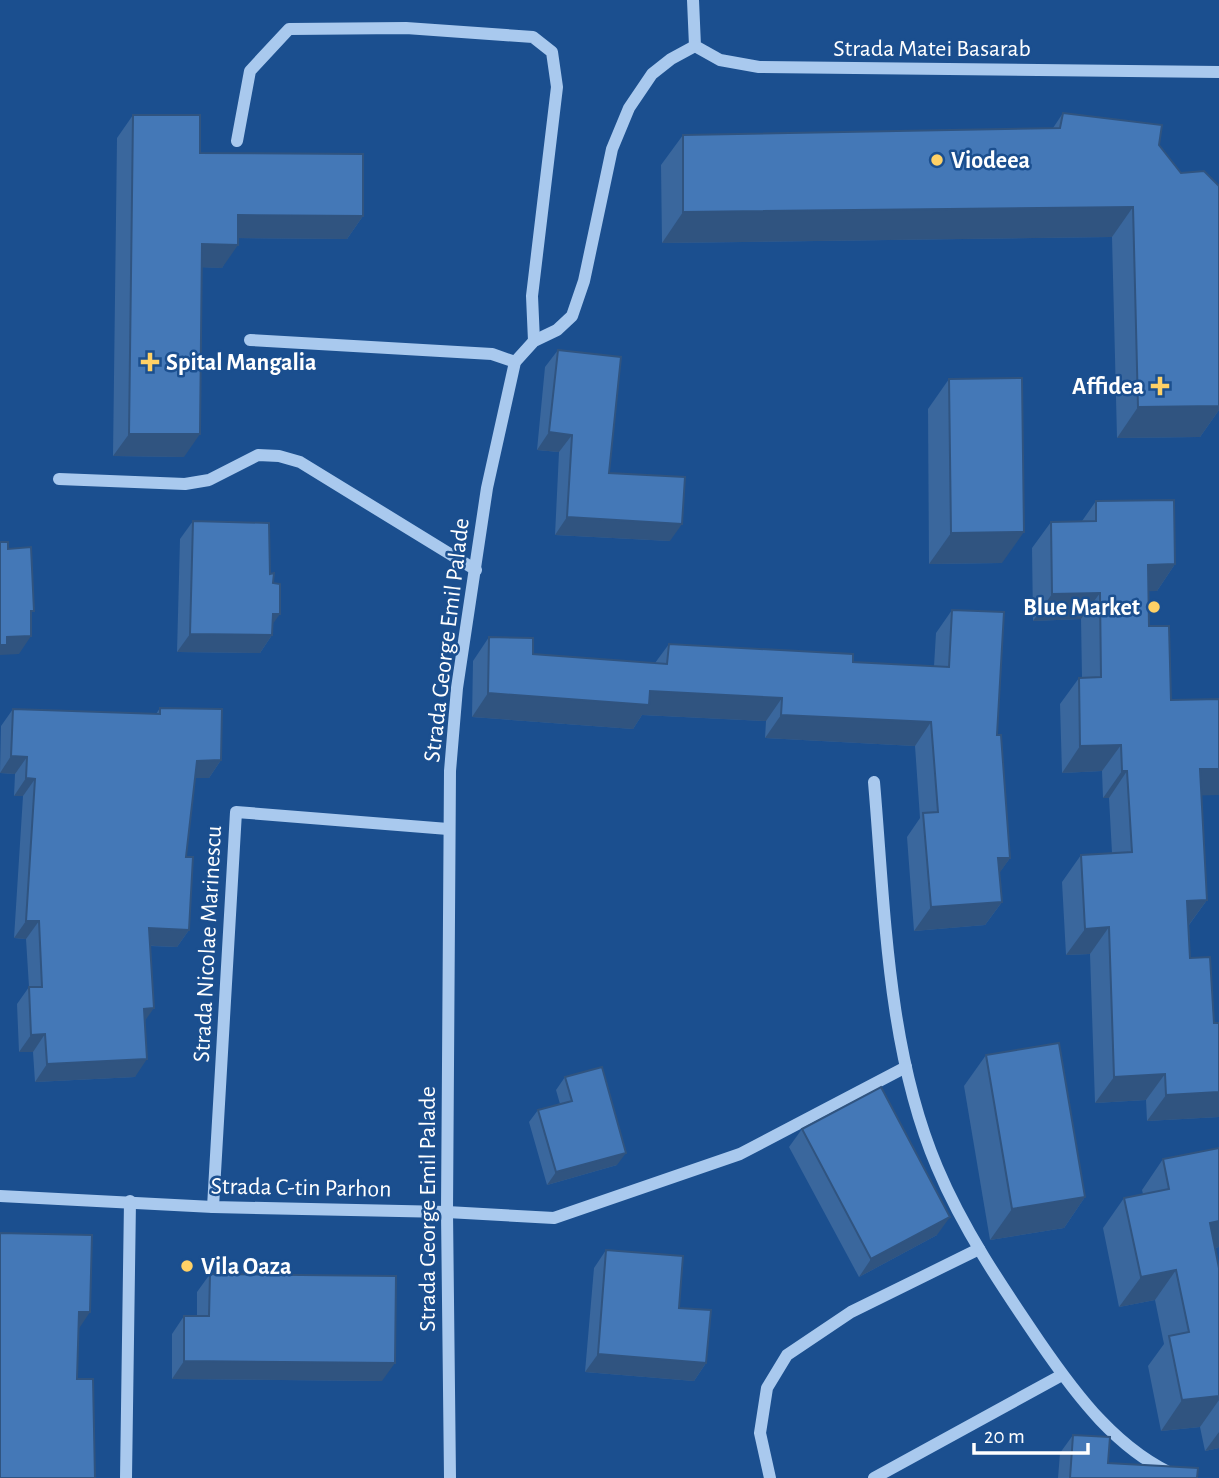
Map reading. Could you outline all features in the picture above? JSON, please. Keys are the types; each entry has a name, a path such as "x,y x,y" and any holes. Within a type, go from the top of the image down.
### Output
{"street":[{"path":"693,0 695,46"},
{"path":"237,141 250,71 289,29 407,27 533,37 552,52 557,87 532,296 534,341"},
{"name":"Strada Matei Basarab","path":"695,46 720,60 759,67 1219,72"},
{"name":"Strada George Emil Palade","path":"450,1478 447,1212 450,771 457,688 477,570 487,488 515,362 534,341 557,330 572,316 584,281 612,149 629,108 652,74 671,59 695,46"},
{"path":"250,340 492,354 515,362"},
{"path":"59,479 185,484 209,480 258,455 279,456 300,462 477,570"},
{"path":"874,782 894,998 906,1067 937,1167 979,1249 1062,1375 1097,1418 1133,1450 1181,1478"},
{"name":"Strada Nicolae Marinescu","path":"213,1207 236,812 448,829"},
{"name":"Strada C-tin Parhon","path":"0,1196 213,1207 447,1212 554,1218 740,1154 906,1067"},
{"path":"126,1478 130,1201"},
{"path":"771,1478 760,1433 767,1388 787,1355 851,1312 979,1249"},
{"path":"874,1478 1062,1375"}],"building":[{"path":"1063,113 1162,125 1159,145 1181,173 1204,171 1219,186 1219,406 1138,407 1133,207 683,212 683,135 1060,128"},
{"name":"Spital Mangalia","path":"133,115 200,115 200,153 363,154 363,216 238,215 238,245 202,244 200,434 129,434"},
{"path":"558,350 621,357 609,473 685,477 682,524 567,517 572,435 549,432"},
{"path":"1022,378 1024,532 951,533 949,379"},
{"path":"1174,500 1175,564 1148,565 1149,626 1169,626 1171,700 1219,699 1219,769 1200,769 1207,900 1187,901 1190,958 1210,957 1214,1023 1219,1023 1219,1092 1166,1095 1165,1074 1114,1077 1109,927 1085,929 1081,855 1132,852 1127,771 1122,771 1121,745 1080,746 1079,678 1101,677 1100,593 1052,594 1051,522 1096,521 1096,501"},
{"path":"193,521 269,523 270,574 274,573 273,583 280,584 280,614 273,614 272,635 190,634"},
{"path":"0,542 8,542 8,549 31,547 34,611 31,611 31,636 7,637 7,645 0,645"},
{"path":"952,610 1004,612 997,735 1001,735 1010,858 998,858 1002,902 931,907 923,813 938,812 931,722 781,715 782,698 650,691 649,705 488,693 489,637 533,638 533,654 667,664 669,644 853,654 853,662 949,667"},
{"path":"160,708 222,709 221,760 197,761 186,857 193,857 189,930 149,928 154,1008 144,1009 147,1059 47,1064 45,1034 31,1035 29,987 42,987 39,921 26,921 35,779 26,778 27,757 11,756 13,709 160,714"},
{"path":"1059,1043 1085,1197 1012,1209 986,1055"},
{"path":"602,1067 626,1153 556,1172 538,1110 572,1101 565,1077"},
{"path":"881,1087 950,1217 871,1259 802,1129"},
{"path":"1219,1148 1219,1221 1210,1223 1219,1268 1219,1396 1182,1400 1169,1336 1189,1332 1176,1270 1141,1277 1124,1198 1169,1189 1163,1159"},
{"path":"0,1233 92,1235 90,1312 79,1312 77,1379 93,1379 95,1478 0,1478"},
{"path":"606,1250 683,1256 679,1308 711,1310 706,1363 598,1354"},
{"path":"210,1274 396,1276 395,1363 184,1361 184,1316 209,1316"},
{"path":"1073,1435 1110,1437 1108,1463 1198,1468 1197,1478 1070,1478"}],"place":[{"name":"Viodeea","path":"937,160"},
{"name":"Spital Mangalia","path":"150,362"},
{"name":"Affidea","path":"1160,386"},
{"name":"Blue Market","path":"1154,607"},
{"name":"Vila Oaza","path":"187,1266"}]}
